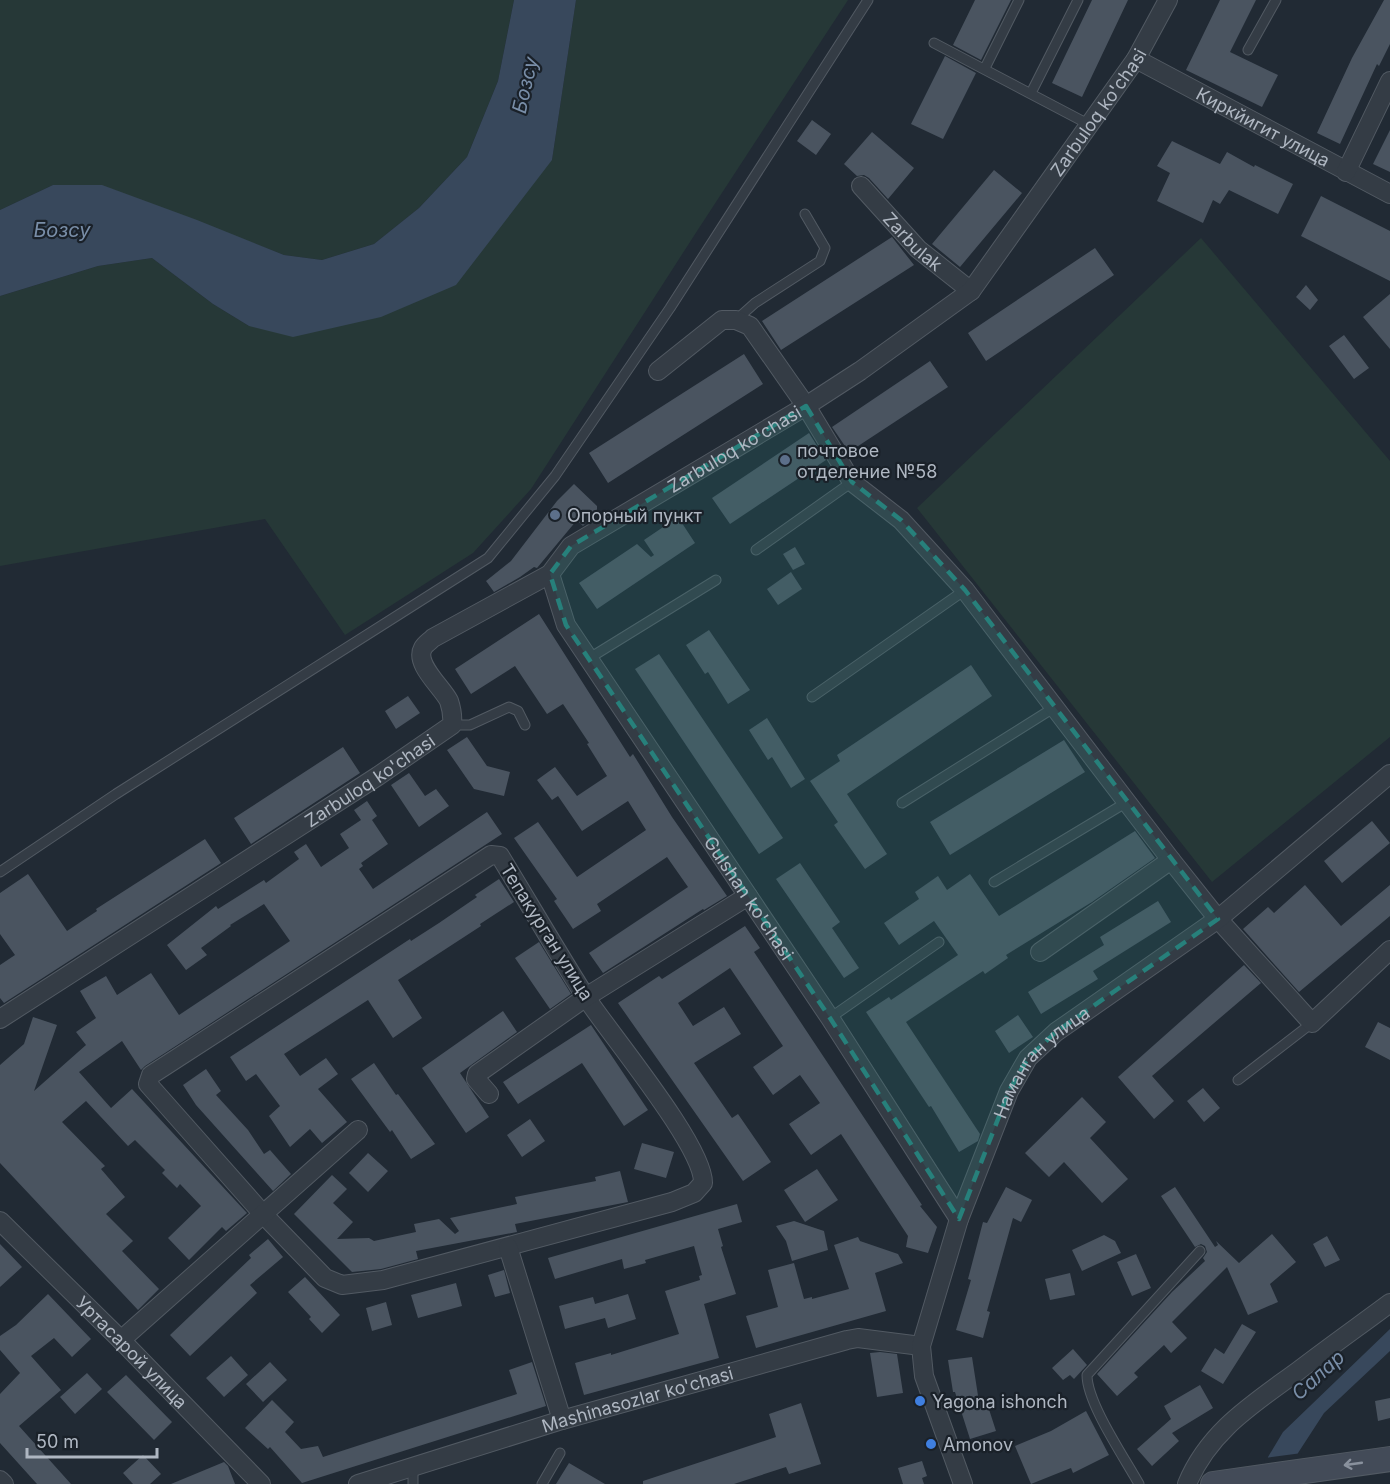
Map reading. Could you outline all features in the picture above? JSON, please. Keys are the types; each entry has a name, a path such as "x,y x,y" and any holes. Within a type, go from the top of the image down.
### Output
{"main road":[{"path":"1218,1483 1390,1459"}],"street":[{"name":"Zarbuloq ko'chasi","path":"0,1019 378,776 452,724 453,714 448,699 423,666 421,655 423,647 433,638 550,574 572,546 806,405 860,370 971,291 1136,60 1168,0"},
{"name":"Киркйигит улица","path":"1136,60 1390,195"},
{"path":"1346,172 1390,81"},
{"name":"Zarbulak","path":"861,186 918,249 971,291"},
{"path":"658,371 722,320 736,320 750,326 806,405 852,482 901,520 965,590 1218,919 1312,1023 1390,950"},
{"name":"Gulshan ko'chasi","path":"550,574 566,626 830,1018 959,1220"},
{"name":"Наманган улица","path":"963,1484 924,1376 921,1346 959,1220 1009,1091 1029,1058 1056,1032 1218,919 1390,774"},
{"name":"Тепакурган улица","path":"491,855 500,856 586,997 678,1125 704,1172 704,1183 694,1193 672,1202 383,1280 342,1285 325,1278 262,1213 148,1084 151,1075 491,855"},
{"path":"1040,952 1171,860"},
{"path":"489,1094 476,1079 477,1074 586,997 748,897"},
{"path":"121,1340 358,1130"},
{"name":"Уртасарой улица","path":"0,1221 121,1340 261,1484"},
{"path":"508,1247 562,1420"},
{"path":"1187,1484 1193,1469 1209,1445 1239,1414 1390,1303"},
{"name":"Mashinasozlar ko'chasi","path":"358,1484 413,1475 562,1420 847,1340 858,1338 921,1346"},
{"path":"0,1480 4,1484"}],"lane":[{"path":"0,872 116,794 488,558 555,476 670,308 868,0"},
{"path":"985,68 1019,0"},
{"path":"1031,93 1078,0"},
{"path":"1248,50 1276,0"},
{"path":"934,43 1090,125"},
{"path":"736,320 754,303 820,261 825,248 805,214"},
{"path":"756,550 852,482"},
{"path":"588,659 716,580"},
{"path":"812,697 965,590"},
{"path":"452,724 470,725 509,707 518,711 525,725"},
{"path":"902,802 1055,707"},
{"path":"994,882 1127,802"},
{"path":"830,1018 939,942"},
{"path":"1238,1080 1312,1023"},
{"path":"1139,1484 1104,1421 1087,1385 1087,1375 1200,1251"},
{"path":"542,1484 560,1453"}],"highlighted area":[{"path":"806,406 852,482 901,520 965,590 1218,919 1056,1032 1028,1058 1009,1091 959,1219 830,1018 566,625 550,574 571,546"}],"shaded area":[{"path":"0,0 514,0 498,81 467,157 419,208 374,244 322,260 284,255 111,189 53,185 0,210"},
{"path":"576,0 848,0 531,489 473,553 345,635 265,519 0,566 0,296 98,266 152,258 213,304 249,326 552,160"},
{"path":"1201,238 1390,461 1390,737 1212,882 917,508"}],"water":[{"name":"Бозсу","path":"514,0 576,0 552,160 456,285 381,317 293,337 249,326 213,304 152,258 98,266 0,296 0,210 53,185 102,185 284,255 322,260 374,244 419,208 467,157 498,81"},
{"name":"Салар","path":"1390,1329 1390,1351 1324,1413 1298,1453 1290,1484 1263,1484 1268,1457 1283,1432"}],"pier":[{"path":"1302,1453 1293,1484 1260,1484 1265,1458"}],"building":[{"path":"975,0 1011,0 981,60 953,45"},
{"path":"1092,0 1128,0 1082,97 1052,83"},
{"path":"1220,0 1256,0 1230,52 1278,75 1262,107 1186,70"},
{"path":"1384,0 1390,0 1390,44 1379,66 1377,64 1340,144 1317,133 1352,58"},
{"path":"945,56 976,73 943,139 911,124"},
{"path":"812,120 831,134 816,155 797,141"},
{"path":"1390,130 1390,172 1373,164"},
{"path":"872,132 914,168 888,199 869,178 864,175 857,176 844,164"},
{"path":"1172,141 1220,164 1227,152 1293,184 1278,214 1229,190 1220,204 1213,200 1203,223 1157,201 1170,173 1157,166"},
{"path":"994,170 1022,193 960,267 932,244"},
{"path":"1321,196 1390,231 1390,281 1301,236"},
{"path":"892,237 914,265 781,350 762,321"},
{"path":"1095,248 1114,275 986,361 968,333"},
{"path":"1306,285 1318,300 1310,310 1296,297"},
{"path":"1390,294 1390,349 1363,317"},
{"path":"1344,335 1369,368 1354,379 1329,346"},
{"path":"744,354 763,384 608,483 589,453"},
{"path":"930,361 948,387 849,452 832,427"},
{"path":"809,433 826,460 730,524 712,498"},
{"path":"574,484 597,506 597,511 583,526 577,520 537,568 534,567 494,592 486,581 511,561 557,501"},
{"path":"678,517 695,543 597,609 579,583 637,544 651,557 654,555 644,540"},
{"path":"795,547 805,564 793,570 783,554"},
{"path":"791,572 802,589 778,605 767,589"},
{"path":"539,614 630,757 633,754 672,817 727,896 603,973 589,953 688,887 667,857 597,904 601,911 573,929 554,901 557,899 514,838 538,822 577,877 646,830 628,801 582,831 558,796 552,800 537,780 555,767 577,796 607,776 587,744 589,743 563,704 547,714 515,666 471,694 455,669"},
{"path":"709,630 750,690 728,704 708,672 705,674 686,645"},
{"path":"659,654 783,838 759,854 635,669"},
{"path":"971,665 992,696 847,794 887,854 865,869 834,825 838,822 810,781 840,761 837,755"},
{"path":"408,696 420,713 396,729 385,711"},
{"path":"767,718 805,779 791,788 772,757 768,760 749,730"},
{"path":"467,737 487,766 510,772 504,796 474,789 447,750"},
{"path":"1064,740 1085,772 950,855 930,822"},
{"path":"343,747 360,773 251,844 234,818"},
{"path":"409,773 425,796 436,789 449,806 419,827 391,785"},
{"path":"367,801 377,816 372,820 388,844 361,863 363,866 359,869 373,889 487,812 502,834 141,1070 122,1041 79,1072 111,1108 132,1089 247,1213 226,1231 222,1227 189,1260 168,1238 201,1206 180,1184 177,1188 162,1173 165,1170 135,1140 128,1146 86,1101 62,1122 105,1166 101,1169 125,1197 106,1214 133,1241 122,1251 159,1289 138,1310 0,1163 0,1065 24,1044 33,1017 57,1025 34,1091 86,1045 76,1032 96,1018 80,991 106,976 117,995 151,973 179,1015 290,941 264,904 230,925 201,948 207,955 186,970 167,945 216,906 218,909 264,880 266,883 299,859 294,852 306,844 321,867 349,848 340,834 361,820 354,810"},
{"path":"1372,821 1390,843 1342,883 1324,861"},
{"path":"1135,831 1155,858 1092,902 1006,955 1008,958 985,974 983,971 906,1022 980,1134 978,1141 959,1152 931,1106 929,1107 866,1012 889,997 891,1000 958,955 934,921 899,945 884,923 919,899 915,892 938,876 947,890 970,874 999,916"},
{"path":"205,839 221,863 4,1003 0,998 0,965 15,955 0,934 0,893 28,874 67,931 97,911 96,909"},
{"path":"800,863 840,922 832,928 859,968 844,978 776,879"},
{"path":"499,879 514,902 398,980 422,1018 393,1038 368,1000 284,1054 300,1076 326,1058 338,1074 318,1089 347,1122 322,1143 310,1129 290,1147 269,1116 280,1106 256,1074 246,1081 230,1057 410,939 411,941 439,923"},
{"path":"1305,885 1341,926 1390,885 1390,916 1299,992 1243,929 1268,907 1274,913"},
{"path":"1158,901 1171,922 1093,971 1098,979 1041,1014 1028,992 1104,945 1100,937"},
{"path":"745,926 760,948 754,952 922,1205 920,1206 937,1227 928,1253 906,1247 908,1236 841,1134 811,1155 789,1124 820,1103 800,1075 773,1095 753,1067 783,1046 730,968 678,1003 693,1026 724,1007 741,1034 694,1063 732,1118 738,1114 771,1162 743,1181 618,1003 659,976 662,979"},
{"path":"539,942 571,994 550,1009 515,958"},
{"path":"1244,965 1261,983 1152,1076 1174,1101 1154,1119 1118,1077"},
{"path":"503,1011 517,1032 460,1073 489,1117 466,1133 422,1068"},
{"path":"1018,1015 1033,1037 1009,1053 995,1031"},
{"path":"1378,1022 1390,1028 1390,1060 1365,1047"},
{"path":"591,1025 648,1110 624,1126 582,1063 518,1104 503,1082"},
{"path":"374,1063 435,1144 411,1159 392,1130 390,1132 351,1079"},
{"path":"206,1069 221,1091 216,1095 248,1130 264,1154 270,1150 291,1174 273,1191 196,1105 183,1085"},
{"path":"1203,1088 1220,1108 1204,1122 1187,1101"},
{"path":"1082,1097 1106,1122 1090,1138 1128,1179 1102,1203 1064,1162 1049,1177 1025,1153"},
{"path":"530,1119 545,1141 522,1157 507,1135"},
{"path":"642,1143 674,1152 666,1178 634,1169"},
{"path":"368,1153 388,1171 368,1192 349,1173"},
{"path":"817,1169 838,1200 805,1222 784,1190"},
{"path":"620,1171 628,1202 515,1224 517,1232 416,1251 418,1259 381,1269 352,1272 294,1214 332,1175 347,1189 333,1203 353,1222 337,1239 369,1238 374,1241 416,1232 414,1224 439,1219 455,1234 459,1231 450,1218 517,1204 515,1197 596,1181 595,1177"},
{"path":"1006,1187 1032,1200 1021,1222 1013,1218 987,1311 990,1312 983,1338 956,1330 971,1280 968,1279 983,1222 987,1223"},
{"path":"1175,1187 1215,1247 1218,1245 1216,1241 1239,1263 1272,1234 1296,1262 1270,1284 1278,1302 1248,1315 1227,1267 1172,1322 1187,1338 1171,1353 1164,1345 1134,1373 1138,1377 1117,1396 1097,1374 1172,1292 1205,1261 1203,1258 1207,1252 1205,1246 1201,1244 1195,1247 1161,1196"},
{"path":"737,1204 742,1222 718,1229 723,1246 721,1247 736,1294 704,1304 719,1358 584,1395 575,1363 611,1353 611,1355 679,1334 665,1291 700,1280 699,1276 702,1275 694,1246 645,1260 646,1263 624,1269 622,1259 555,1279 548,1258"},
{"path":"794,1221 824,1231 828,1250 792,1261 786,1241 776,1226"},
{"path":"1104,1235 1115,1241 1121,1253 1082,1271 1072,1250"},
{"path":"1327,1236 1340,1260 1325,1267 1313,1244"},
{"path":"858,1237 860,1241 898,1254 903,1263 875,1273 886,1311 756,1348 746,1316 778,1307 768,1270 794,1263 804,1299 849,1289 834,1245"},
{"path":"268,1239 283,1257 250,1285 257,1293 190,1356 170,1335 251,1258 249,1255"},
{"path":"0,1244 22,1267 0,1287"},
{"path":"1136,1254 1151,1288 1132,1296 1117,1262"},
{"path":"504,1270 510,1293 495,1297 488,1275"},
{"path":"1070,1273 1075,1295 1050,1300 1045,1279"},
{"path":"305,1277 340,1315 322,1333 288,1292"},
{"path":"456,1283 462,1306 418,1318 411,1295"},
{"path":"48,1294 91,1339 72,1357 54,1338 31,1356 61,1390 19,1426 71,1484 37,1484 0,1443 0,1394 20,1373 0,1350 0,1336 16,1325"},
{"path":"628,1294 636,1319 608,1328 605,1318 565,1329 559,1306 593,1297 595,1304"},
{"path":"386,1302 392,1325 372,1331 366,1308"},
{"path":"1242,1324 1256,1332 1223,1384 1201,1371 1215,1348 1224,1354"},
{"path":"1073,1349 1087,1365 1074,1379 1070,1375 1063,1380 1052,1368"},
{"path":"870,1353 897,1354 903,1393 877,1397"},
{"path":"231,1356 248,1375 224,1397 206,1378"},
{"path":"972,1357 979,1402 986,1400 996,1431 970,1439 955,1392 953,1392 948,1360"},
{"path":"270,1362 287,1380 263,1402 246,1384"},
{"path":"532,1362 546,1406 302,1483 270,1447 268,1449 245,1428 272,1400 294,1422 285,1432 301,1449 318,1446 323,1457 517,1394 509,1370"},
{"path":"87,1373 102,1389 75,1414 60,1397"},
{"path":"126,1375 172,1422 154,1440 107,1392"},
{"path":"1200,1385 1213,1408 1172,1433 1179,1441 1152,1466 1137,1449 1171,1419 1164,1406"},
{"path":"1390,1398 1390,1418 1378,1421 1375,1401"},
{"path":"801,1403 821,1464 789,1474 786,1467 734,1484 643,1484 643,1481 776,1437 769,1414"},
{"path":"1086,1411 1109,1455 1073,1473 1071,1468 1031,1484 1015,1446 1051,1431"},
{"path":"143,1455 161,1474 150,1484 133,1484 123,1473"},
{"path":"922,1461 927,1476 922,1478 924,1484 903,1484 898,1468"},
{"path":"224,1462 235,1484 171,1484"},
{"path":"569,1463 605,1484 556,1484"}],"place":[{"name":"почтовое отделение №58","path":"785,460"},
{"name":"Опорный пункт","path":"555,515"},
{"name":"Yagona ishonch","path":"920,1401"},
{"name":"Amonov","path":"931,1444"}]}
